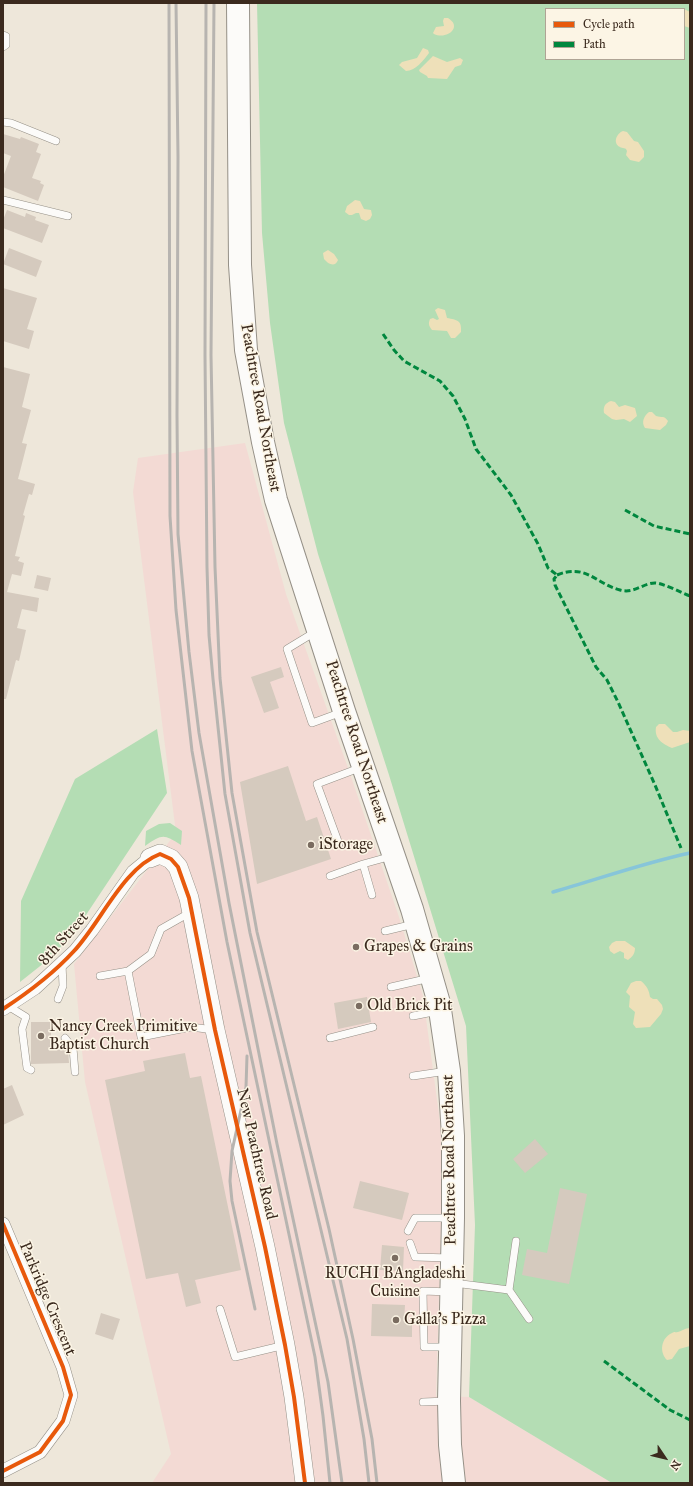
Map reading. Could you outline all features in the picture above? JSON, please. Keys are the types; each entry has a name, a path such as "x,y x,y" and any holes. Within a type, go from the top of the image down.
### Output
{"highway":[{"name":"Peachtree Road Northeast","path":"238,3 240,265 246,350 263,442 276,500 344,712 394,855 432,978 440,1011 449,1071 453,1136 449,1182 453,1218 449,1401 450,1445 456,1482"}],"street":[{"name":"New Peachtree Road","path":"150,858 160,854 171,859 178,867 189,898 215,1030 265,1247 285,1345 294,1397 305,1483"},
{"name":"8th Street","path":"6,1007 35,988 75,951 92,930 133,872 150,858"},
{"name":"Parkridge Crescent","path":"3,1224 63,1367 71,1395 63,1421 40,1452 3,1471"}],"lane":[{"path":"3,35 6,36 6,45 3,47"},
{"path":"3,122 56,141"},
{"path":"3,200 68,216"},
{"path":"318,630 287,649 312,723 344,712"},
{"path":"339,844 317,784 364,767"},
{"path":"330,876 394,855"},
{"path":"363,864 372,895"},
{"path":"100,976 128,971 151,954 161,929 191,912"},
{"path":"385,931 416,924"},
{"path":"58,999 63,986 62,964"},
{"path":"128,971 141,1036 191,1027 215,1030"},
{"path":"392,987 432,978"},
{"path":"6,1007 26,1017 22,1029 27,1068 31,1070"},
{"path":"413,1016 440,1011"},
{"path":"330,1038 374,1027"},
{"path":"65,1038 73,1048 75,1072"},
{"path":"413,1076 449,1071"},
{"path":"408,1231 415,1218 453,1218"},
{"path":"516,1241 509,1290 528,1319"},
{"path":"410,1243 415,1257 452,1258"},
{"path":"451,1347 424,1347 424,1292 452,1288 509,1290"},
{"path":"220,1309 235,1357 285,1345"},
{"path":"423,1402 449,1401"}],"shaded area":[{"path":"245,443 286,594 399,917 423,996 440,1122 443,1161 436,1396 469,1397 612,1483 152,1483 171,1454 85,1082 74,964 176,833 133,492 138,458"}],"green space":[{"path":"257,3 690,3 690,1483 612,1483 469,1397 475,1225 466,1026 389,775 318,554 284,423 270,323 262,233"},
{"path":"157,729 167,793 74,933 49,959 20,982 21,901 75,779"},
{"path":"170,823 182,831 181,845 166,837 163,837 156,839 145,846 146,831 159,824"}],"sand":[{"path":"685,10 690,12 690,28 685,26"},
{"path":"444,18 448,18 452,22 454,29 452,32 444,35 434,34 433,33 436,27 444,26"},
{"path":"423,48 428,50 429,53 416,67 406,71 399,65 402,62 417,58"},
{"path":"433,56 447,62 460,58 463,60 461,65 455,67 447,79 428,78 419,70"},
{"path":"623,131 627,132 634,141 638,142 644,151 644,157 639,162 630,160 626,155 626,149 620,147 616,143 617,136"},
{"path":"355,200 360,201 364,209 371,210 372,215 370,219 366,221 361,219 359,213 349,215 345,212 347,206"},
{"path":"328,250 334,254 338,260 333,265 329,264 324,259 323,253"},
{"path":"438,308 445,310 447,318 456,320 460,323 461,332 455,338 451,338 447,331 432,330 430,327 430,319 439,319 435,310"},
{"path":"611,401 615,402 619,407 625,405 635,408 637,416 630,422 624,419 612,419 604,413 604,407"},
{"path":"649,412 652,412 656,416 665,418 668,421 666,425 660,430 645,428 643,424 644,419"},
{"path":"659,724 665,724 673,732 683,730 690,731 690,742 672,748 665,745 656,735 656,727"},
{"path":"616,941 625,941 635,948 633,955 628,960 624,958 624,953 620,951 614,954 610,951 609,947"},
{"path":"641,981 647,988 650,997 657,999 662,1005 663,1009 661,1014 650,1027 636,1028 633,1024 635,1012 629,1007 630,996 626,992 631,983"},
{"path":"690,1328 690,1346 679,1349 672,1359 667,1360 664,1357 662,1349 665,1338 673,1332"}],"building":[{"path":"3,134 20,139 21,137 39,144 36,152 41,154 32,178 41,181 40,183 44,185 38,201 3,187 3,177 11,156 3,153"},
{"path":"7,210 25,217 26,213 36,217 35,220 49,225 42,243 3,228 3,220"},
{"path":"9,248 42,261 36,277 3,264"},
{"path":"3,288 37,298 27,329 34,331 29,349 3,341"},
{"path":"3,367 30,374 22,407 31,410 22,443 27,444 18,479 35,484 32,495 29,494 23,515 25,516 15,556 20,557 18,561 24,563 21,576 12,574 7,592 39,598 37,612 22,609 17,628 26,630 19,661 16,660 6,699 3,699"},
{"path":"37,575 51,578 48,591 34,588"},
{"path":"281,667 284,677 270,682 279,708 264,713 251,677"},
{"path":"288,766 306,821 317,817 331,859 257,884 240,782"},
{"path":"367,997 371,1022 338,1029 334,1003"},
{"name":"Nancy Creek Primitive Baptist Church","path":"31,1022 51,1022 51,1049 68,1049 69,1063 31,1064"},
{"path":"185,1053 190,1078 201,1076 241,1270 195,1280 201,1303 186,1307 178,1273 146,1279 105,1080 145,1071 143,1061"},
{"path":"12,1085 24,1115 3,1125 3,1089"},
{"path":"535,1139 548,1154 525,1173 513,1159"},
{"path":"360,1181 409,1193 402,1220 353,1208"},
{"path":"560,1188 587,1194 569,1284 522,1275 527,1249 547,1253"},
{"path":"382,1245 404,1247 403,1271 380,1270"},
{"path":"372,1304 405,1305 404,1322 412,1323 412,1337 371,1336"},
{"path":"101,1313 120,1319 113,1340 95,1334"}],"waterway":[{"path":"553,892 638,866 690,853"}],"railway":[{"path":"169,3 170,516 176,610 192,751 227,942 315,1357 330,1483"},
{"path":"176,3 178,157 178,534 189,652 199,733 229,903 277,1144 328,1382 342,1483"},
{"path":"206,3 205,355 207,567 209,635 225,794 250,933 347,1339 364,1439 369,1483"},
{"path":"214,3 211,355 215,567 220,678 232,793 257,932 329,1229 353,1339 372,1439 377,1483"},
{"path":"247,1056 246,1087 232,1151 230,1181 232,1201 255,1309"}],"marked path":[{"path":"383,334 404,361 440,381 453,396 465,419 476,449 511,495 538,544 548,568 557,575 554,579 555,585 596,667 607,680 618,702 681,848"},
{"path":"625,510 654,526 690,534"},
{"path":"557,575 576,571 612,587 625,591 634,590 651,583 658,583 690,596"},
{"path":"604,1361 670,1410 690,1420"}],"cycle path":[{"path":"3,1009 40,982 74,951 124,883 147,861 160,854 171,859 178,867 189,898 215,1030 265,1247 294,1397 305,1483"},
{"path":"3,1224 63,1367 71,1395 63,1421 40,1452 3,1471"}],"place":[{"name":"iStorage","path":"311,845"},
{"name":"Grapes & Grains","path":"356,947"},
{"name":"Old Brick Pit","path":"359,1006"},
{"name":"Nancy Creek Primitive Baptist Church","path":"41,1036"},
{"name":"RUCHI BAngladeshi Cuisine","path":"395,1258"},
{"name":"Galla's Pizza","path":"396,1320"}]}
